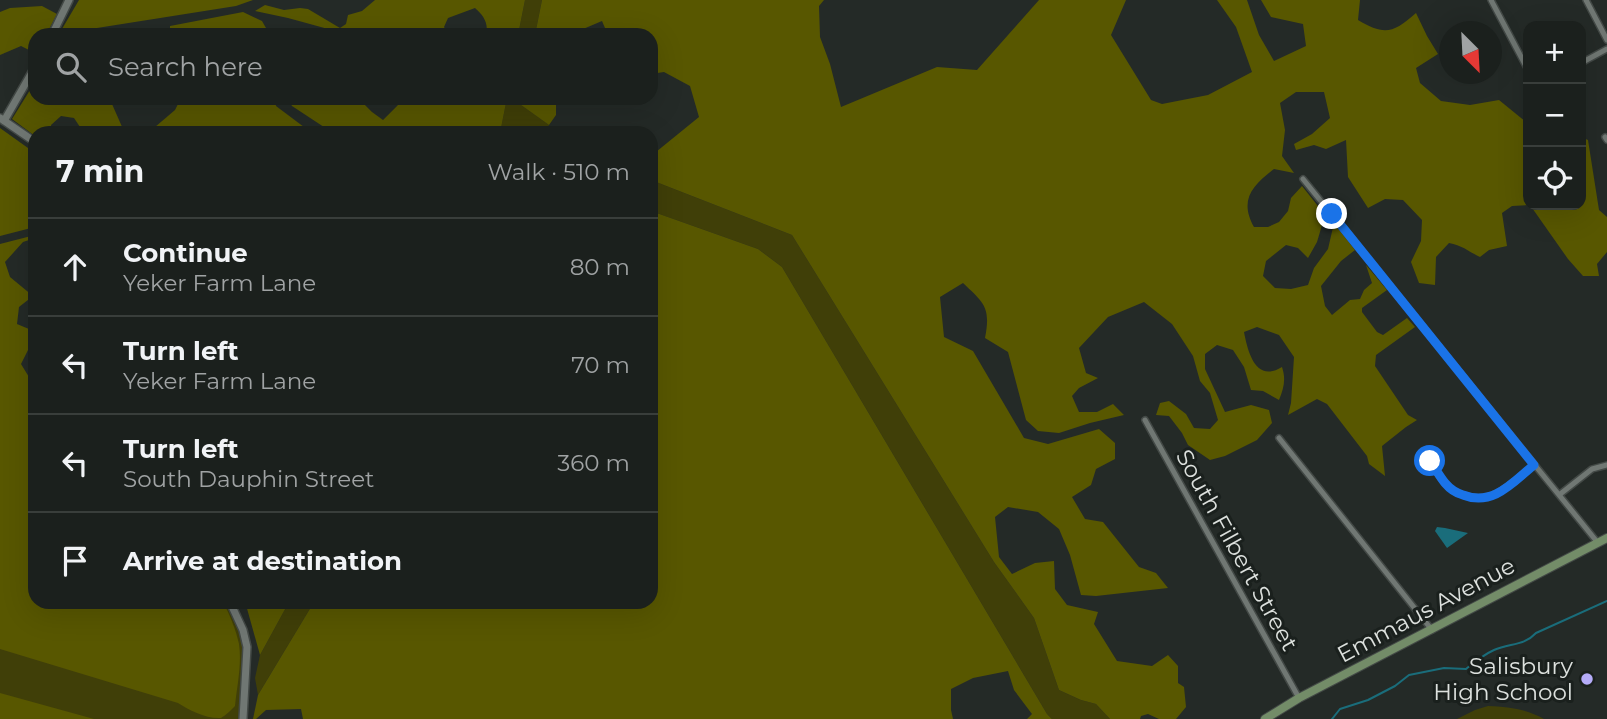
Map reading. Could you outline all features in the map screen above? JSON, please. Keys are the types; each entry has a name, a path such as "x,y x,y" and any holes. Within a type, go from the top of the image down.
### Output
{"main road":[{"name":"Emmaus Avenue","path":"1265,719 1298,698 1607,538"}],"street":[{"path":"55,28 69,0"},
{"path":"1491,0 1523,61"},
{"path":"1586,0 1607,40"},
{"path":"1586,60 1607,49"},
{"path":"28,77 2,120 28,137"},
{"path":"1303,178 1598,543"},
{"name":"South Filbert Street","path":"1145,420 1298,698"},
{"path":"1279,438 1432,630"},
{"path":"1430,461 1454,491 1471,498 1485,499 1497,495 1534,465"},
{"path":"1559,495 1592,469 1607,465"},
{"path":"233,609 247,647 243,719"}],"shaded area":[{"path":"79,0 253,0 236,6 97,28 63,28"},
{"path":"375,0 525,0 519,28 487,28 481,13 475,8 448,18 445,28 340,28 346,24 348,15 362,11"},
{"path":"525,0 542,0 536,28 519,28"},
{"path":"542,0 824,0 819,6 820,37 841,107 937,67 977,70 1039,0 1126,0 1111,35 1151,100 1162,104 1208,95 1252,72 1236,27 1217,0 1247,0 1259,35 1274,61 1306,46 1303,24 1271,17 1261,0 1360,0 1358,20 1382,30 1401,25 1416,13 1438,54 1416,68 1420,83 1441,101 1470,105 1499,100 1523,120 1523,205 1512,206 1502,213 1507,246 1489,250 1480,257 1449,243 1436,257 1435,285 1419,283 1411,262 1421,241 1422,220 1403,200 1385,199 1368,208 1348,177 1346,140 1326,149 1314,145 1296,150 1294,144 1312,134 1330,118 1324,92 1296,92 1280,103 1285,130 1282,156 1294,173 1274,169 1259,181 1248,201 1254,227 1268,227 1279,222 1288,211 1291,198 1302,186 1325,215 1317,242 1308,258 1298,248 1286,245 1266,261 1263,276 1275,288 1291,289 1308,285 1314,268 1328,249 1334,223 1355,250 1341,261 1321,286 1325,306 1332,315 1350,300 1360,299 1364,290 1372,283 1366,265 1387,290 1362,308 1362,312 1377,332 1383,335 1407,318 1415,327 1376,355 1375,366 1408,415 1417,420 1382,446 1385,476 1369,464 1367,456 1327,404 1317,399 1288,415 1294,357 1279,335 1257,327 1244,332 1251,357 1260,368 1273,371 1282,367 1284,384 1279,400 1263,391 1251,390 1244,367 1233,350 1217,345 1205,354 1205,369 1225,412 1251,405 1269,410 1272,423 1257,440 1225,456 1210,460 1188,445 1169,416 1156,415 1160,403 1169,401 1186,414 1194,428 1210,429 1218,420 1210,393 1200,381 1193,356 1172,324 1144,302 1108,317 1079,348 1086,373 1098,378 1079,388 1072,396 1079,412 1097,412 1113,404 1124,415 1059,433 1038,431 1026,420 1008,352 985,338 986,312 976,296 963,283 940,297 944,337 973,351 1024,438 1048,444 1099,429 1115,443 1115,459 1096,469 1091,485 1072,497 1085,519 1103,522 1139,567 1156,573 1168,588 1096,596 1081,595 1070,555 1059,529 1038,512 1008,507 995,517 999,557 1012,574 1035,563 1054,561 1055,589 1067,605 1098,612 1094,624 1117,661 1152,666 1168,655 1178,666 1178,683 1184,687 1186,707 1176,719 1159,719 1148,714 1140,719 1110,719 1096,704 1059,690 1034,618 994,562 792,235 658,183 658,150 699,117 690,86 664,72 658,73 658,28 605,28 602,21 586,28 536,28"},
{"path":"265,5 284,10 308,9 340,28 324,28 255,11"},
{"path":"42,6 57,14 50,28 28,28 28,50 21,46 0,55 0,12 10,8"},
{"path":"243,12 262,21 266,28 170,28"},
{"path":"28,93 28,105 112,105 122,126 79,126 74,118 61,116 51,126 28,126 28,131 12,119"},
{"path":"178,105 276,105 303,126 156,126"},
{"path":"365,105 383,120 398,105 506,105 501,126 322,126 292,106"},
{"path":"506,105 521,105 549,125 548,126 501,126"},
{"path":"521,105 556,105 556,115 549,125"},
{"path":"0,128 28,148 28,229 0,236"},
{"path":"1586,139 1599,210 1607,217 1607,252 1597,264 1599,276 1583,276 1534,210 1586,210"},
{"path":"658,183 792,235 994,562 1034,618 1059,690 1096,704 1110,719 1052,719 1047,714 782,267 758,249 658,213"},
{"path":"658,213 758,249 782,267 1052,719 1027,719 1032,714 1014,690 1008,671 973,678 951,689 953,719 303,719 301,709 266,710 253,719 258,695 310,609 658,609"},
{"path":"28,237 28,240 23,242 5,262 10,277 28,292 28,300 19,307 17,324 28,329 28,350 21,364 28,375 28,609 226,609 236,633 240,659 235,706 221,718 204,716 178,703 0,649 0,244"},
{"path":"0,470 28,576 28,609 229,609 238,629 244,668 240,719 0,719"},
{"path":"247,609 285,609 260,655"},
{"path":"285,609 310,609 258,695 255,678 260,655"},
{"path":"0,693 94,719 0,719"},
{"path":"1488,706 1517,709 1544,719 1457,719"}],"water":[{"path":"1437,527 1468,533 1447,548 1435,531"}],"waterway":[{"path":"1332,719 1340,709 1368,700 1395,686 1409,675 1444,668 1466,669 1494,650 1527,640 1536,633 1607,601"}],"place":[{"name":"Salisbury High School","path":"1587,679"}],"route":[{"path":"1332,214 1534,465 1497,495 1485,499 1471,498 1454,491 1430,461"}]}
